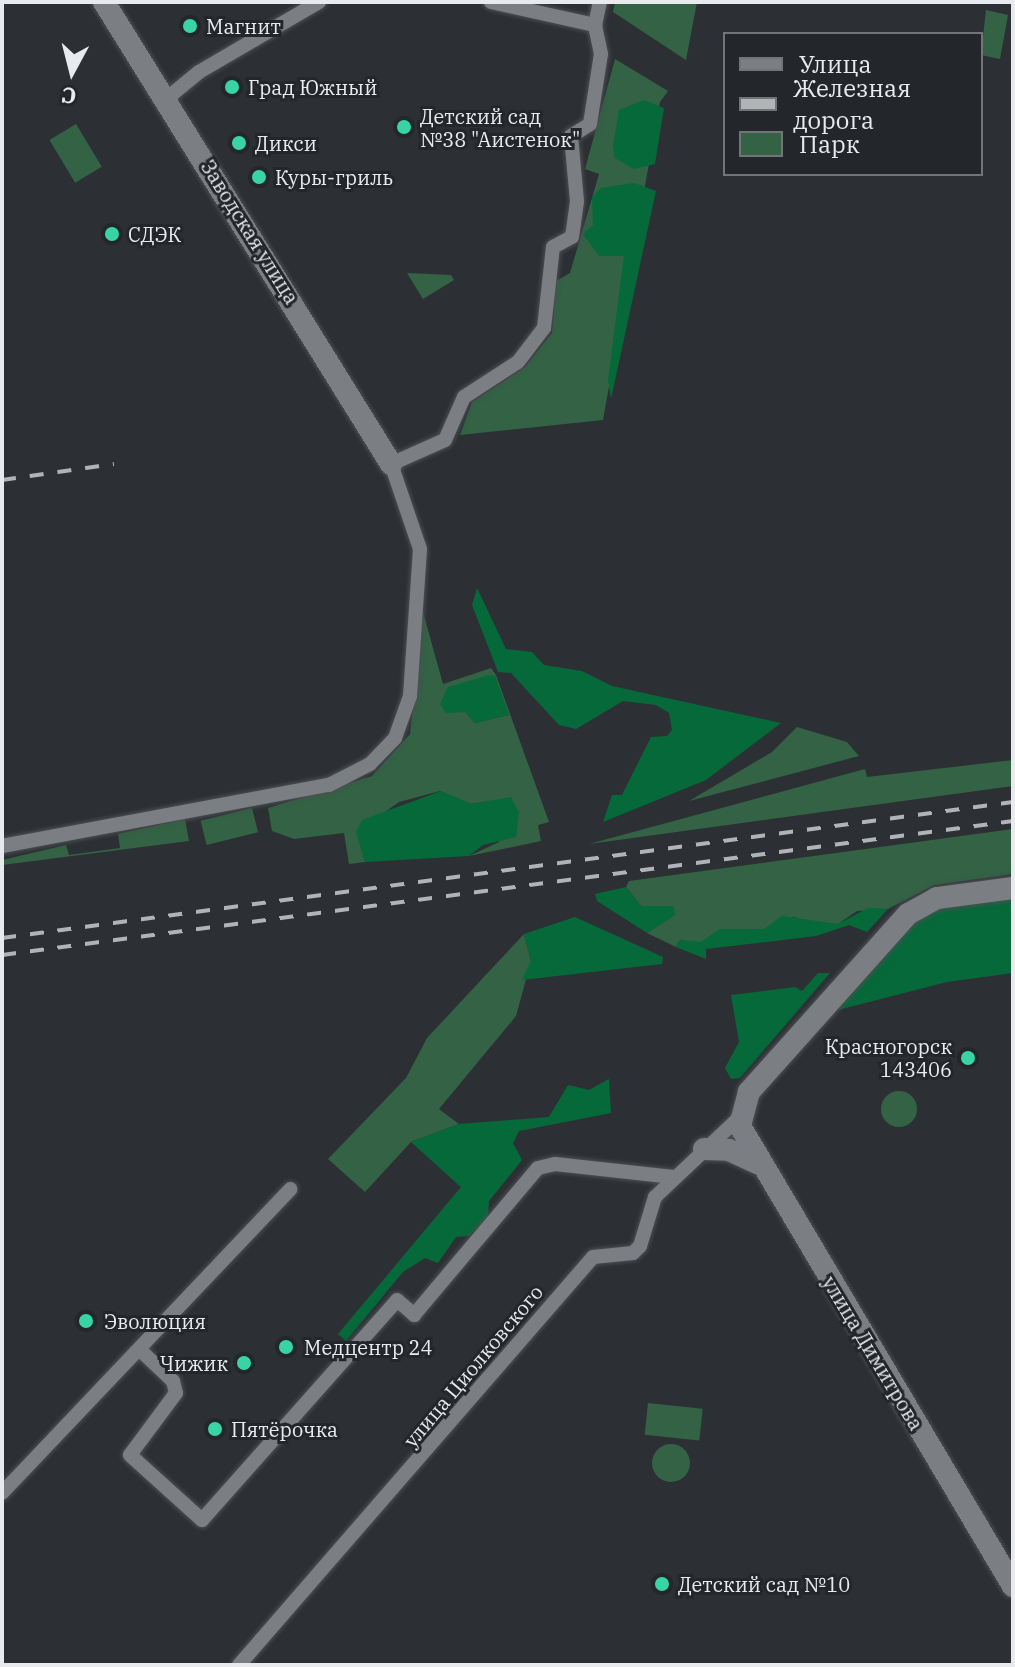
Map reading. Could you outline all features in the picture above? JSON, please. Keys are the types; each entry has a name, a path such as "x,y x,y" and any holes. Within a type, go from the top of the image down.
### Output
{"street":[{"name":"Заводская улица","path":"104,2 391,464"},
{"path":"165,100 199,72 319,2"},
{"path":"491,2 595,25"},
{"path":"2,846 329,785 383,753 407,713 420,575 418,530 391,464 445,440 464,397 518,362 544,328 553,247 572,237 577,201 571,136 590,124 601,54 595,25 600,2"},
{"path":"740,1117 749,1092 908,914 937,898 1013,888"},
{"name":"улица Циолковского","path":"239,1665 593,1257 633,1253 640,1246 649,1207 673,1177 740,1117"},
{"name":"улица Димитрова","path":"740,1117 757,1163 1013,1586"},
{"path":"704,1149 729,1150 757,1163"},
{"path":"140,1350 173,1381 176,1393 130,1455 202,1520 397,1300 414,1315 538,1168 555,1164 673,1177"},
{"path":"2,1493 290,1189"}],"green space":[{"path":"615,2 697,2 686,60 613,12"},
{"path":"986,10 1008,15 1000,59 983,55"},
{"path":"615,59 668,91 660,102 603,420 460,435 472,402 525,367 552,333 556,281 570,273 599,174 585,169"},
{"path":"644,100 664,108 655,164 634,169 615,158 613,146 619,110"},
{"path":"76,124 102,167 75,183 49,140"},
{"path":"634,183 656,191 611,399 608,380 624,256 599,256 583,234 593,225 592,197 601,188"},
{"path":"407,273 451,275 454,280 423,299"},
{"path":"477,588 506,649 532,652 544,665 582,671 612,686 781,723 706,780 603,822 612,795 622,795 651,737 667,736 672,730 669,713 656,705 623,701 576,729 559,725 511,673 498,672 472,605"},
{"path":"423,612 443,684 491,668 496,675 549,822 538,825 541,841 469,856 499,842 511,798 471,804 440,791 399,802 357,832 365,862 349,864 344,833 294,839 272,831 268,808 372,776 410,734","holes":["495,676 508,715 475,723 465,711 470,681"]},
{"path":"495,676 509,715 475,723 465,712 446,713 440,704 448,687"},
{"path":"797,727 847,742 859,756 689,801 772,752"},
{"path":"1013,760 1013,786 589,844 865,769 867,777"},
{"path":"441,791 471,804 511,797 519,813 516,837 483,845 469,856 365,862 356,832 362,820"},
{"path":"252,808 258,832 207,845 201,821"},
{"path":"185,819 189,841 2,865 2,860 66,845 69,855 120,848 118,834"},
{"path":"1013,829 1013,874 934,885 888,909 857,911 838,924 815,925 794,917 764,929 720,929 701,943 680,940 676,947 647,933 674,915 641,906 626,887 629,881"},
{"path":"626,887 641,906 673,906 675,915 647,933 597,901 595,894"},
{"path":"1013,895 1013,973 947,982 834,1011 904,931 933,909"},
{"path":"868,908 888,909 867,932 849,925 816,936 706,949 706,959 676,947 680,940 701,942 719,929 764,929 782,916 838,924"},
{"path":"575,917 663,957 662,964 522,980 531,961 524,934"},
{"path":"524,934 531,961 516,1016 439,1109 459,1124 411,1142 365,1192 328,1159 406,1078 427,1038"},
{"path":"818,973 830,973 740,1078 731,1079 725,1068 739,1042 731,995 795,987 802,991"},
{"path":"609,1079 611,1113 519,1131 513,1143 522,1160 489,1201 488,1217 469,1236 456,1237 438,1263 425,1258 403,1272 346,1341 338,1334 461,1187 411,1142 459,1124 549,1117 568,1085 589,1090"},
{"path":"899,1091 912,1096 917,1109 912,1122 899,1127 886,1122 881,1109 886,1096"},
{"path":"648,1403 703,1409 699,1441 645,1435"},
{"path":"671,1444 684,1450 690,1463 684,1476 671,1482 658,1476 652,1463 658,1450"}],"railway":[{"path":"2,480 114,464"},
{"path":"2,938 1013,802"},
{"path":"2,955 1013,821"}],"place":[{"name":"Магнит","path":"190,26"},
{"name":"Град Южный","path":"232,87"},
{"name":"Детский сад №38 \"Аистенок\"","path":"404,127"},
{"name":"Дикси","path":"239,143"},
{"name":"Куры-гриль","path":"259,177"},
{"name":"СДЭК","path":"112,234"},
{"name":"Красногорск 143406","path":"968,1058"},
{"name":"Эволюция","path":"86,1321"},
{"name":"Медцентр 24","path":"286,1347"},
{"name":"Чижик","path":"244,1363"},
{"name":"Пятёрочка","path":"215,1429"},
{"name":"Детский сад №10","path":"662,1584"}]}
